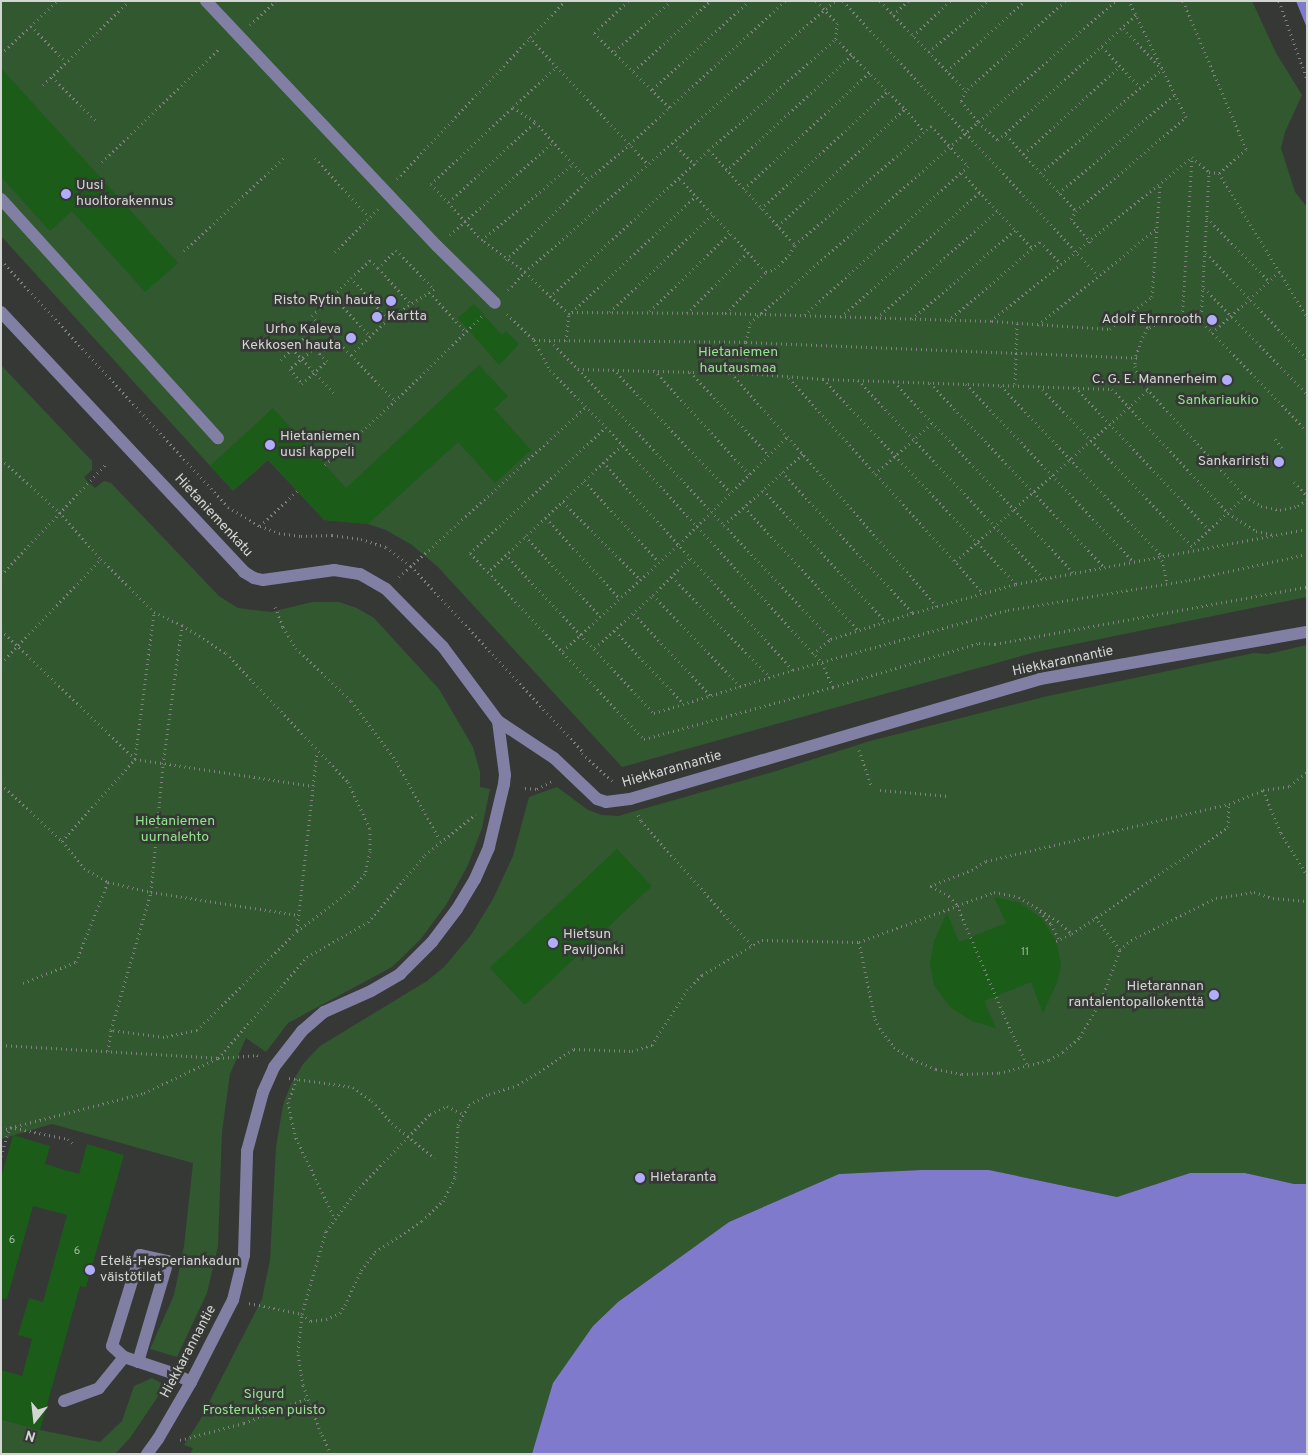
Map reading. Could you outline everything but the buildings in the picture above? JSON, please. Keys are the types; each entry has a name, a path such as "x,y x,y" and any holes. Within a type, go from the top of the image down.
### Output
{"street":[{"path":"206,1 437,246 496,303"},
{"path":"1,199 218,438"},
{"name":"Hietaniemenkatu","path":"1,312 244,572 254,578 263,580 334,570 360,574 386,589 443,647 498,720"},
{"name":"Hiekkarannantie","path":"498,720 554,758 597,799 606,802 630,799 1040,679 1307,632"},
{"name":"Hiekkarannantie","path":"147,1454 158,1439 191,1382 233,1300 244,1255 247,1152 263,1092 274,1067 302,1031 324,1012 371,991 400,974 432,942 457,908 475,879 490,847 504,784 498,720"},
{"path":"138,1362 168,1261 140,1255 112,1346 124,1358 191,1382"},
{"path":"64,1401 99,1388 124,1358"}],"path":[{"path":"1,54 57,1"},
{"path":"43,85 129,1"},
{"path":"239,35 276,1"},
{"path":"335,252 370,217 388,194 529,37 565,1"},
{"path":"628,1 594,33 670,108"},
{"path":"615,52 671,1"},
{"path":"634,71 710,1"},
{"path":"652,89 749,1"},
{"path":"506,260 588,180 670,108 785,1"},
{"path":"550,297 680,179 709,150 836,39 837,23 816,1"},
{"path":"324,465 395,401 496,303 525,272 835,1"},
{"path":"843,1 1098,275"},
{"path":"880,1 966,91"},
{"path":"893,15 908,1"},
{"path":"913,36 950,1"},
{"path":"929,52 988,1"},
{"path":"947,71 1025,1"},
{"path":"1065,1 966,91 961,100 978,122 998,140 1006,135 1136,15"},
{"path":"747,373 746,342 750,323 1116,1"},
{"path":"1090,242 1071,219 1076,211 1186,117 1129,1"},
{"path":"1183,1 1246,149 1219,173 1209,172 1192,157"},
{"path":"1278,1 1307,79"},
{"path":"31,26 66,62"},
{"path":"1123,28 1162,69"},
{"path":"529,37 648,164"},
{"path":"836,39 906,110 924,132"},
{"path":"1102,47 1140,87"},
{"path":"102,162 219,50"},
{"path":"726,171 852,55"},
{"path":"556,66 431,184 482,240 506,260 525,272 550,297 571,313 726,313 840,318 991,321 1110,329 1152,297 1160,184"},
{"path":"1024,154 1120,66"},
{"path":"1041,173 1162,69"},
{"path":"744,189 870,72"},
{"path":"52,76 97,122"},
{"path":"761,209 887,92"},
{"path":"1059,193 1175,94"},
{"path":"513,107 535,122 588,180"},
{"path":"778,226 906,110"},
{"path":"449,202 535,122"},
{"path":"726,313 766,272 775,268 795,245 931,126 968,166 803,316"},
{"path":"1006,135 1076,211"},
{"path":"437,246 466,222 554,141"},
{"path":"673,143 695,165"},
{"path":"709,150 795,245"},
{"path":"184,250 286,156"},
{"path":"991,321 1192,157"},
{"path":"1182,319 1192,157"},
{"path":"315,158 370,217"},
{"path":"482,240 573,164"},
{"path":"1201,321 1209,172"},
{"path":"962,173 1033,249"},
{"path":"1219,173 1307,317"},
{"path":"680,179 766,272"},
{"path":"840,318 980,192"},
{"path":"566,341 571,313 696,196"},
{"path":"876,318 997,211"},
{"path":"610,312 713,214"},
{"path":"1206,218 1269,282"},
{"path":"1038,325 1157,228"},
{"path":"912,320 1015,230"},
{"path":"650,312 730,232"},
{"path":"948,321 1040,242 1061,264"},
{"path":"351,355 388,319 434,289 396,250 378,268"},
{"path":"687,313 748,252"},
{"path":"1206,253 1307,359"},
{"path":"1,260 190,464"},
{"path":"395,401 312,316 370,260 411,304"},
{"path":"1212,332 1279,272"},
{"path":"351,278 388,319"},
{"path":"1204,287 1307,394"},
{"path":"429,292 466,332"},
{"path":"332,296 370,336"},
{"path":"496,303 534,340 550,370 585,408 606,427 822,663 833,687"},
{"path":"1134,311 1148,328"},
{"path":"1307,431 1201,321 1191,317 1164,321 1148,328 1139,344 1137,373 1148,390 1245,496 1261,506 1280,510 1298,506 1307,500"},
{"path":"1015,384 1017,323"},
{"path":"281,360 304,338"},
{"path":"320,354 336,339"},
{"path":"534,340 746,342 1137,358"},
{"path":"285,341 334,393"},
{"path":"550,341 831,639"},
{"path":"315,347 327,361 302,384 290,370 302,358 315,347"},
{"path":"578,369 747,373 789,378 1001,386 1015,384 1112,389 1228,513 1256,531 1275,536"},
{"path":"613,369 730,492"},
{"path":"654,370 749,474"},
{"path":"690,371 769,455"},
{"path":"731,373 937,606"},
{"path":"789,378 956,561 983,594"},
{"path":"823,379 1016,584"},
{"path":"858,380 1044,579"},
{"path":"894,382 1073,573"},
{"path":"930,383 1104,567"},
{"path":"966,384 1133,561"},
{"path":"1038,385 1192,546"},
{"path":"1001,386 1072,458 1161,555 1166,584"},
{"path":"1075,387 1210,531"},
{"path":"956,561 1148,390"},
{"path":"386,589 585,408"},
{"path":"875,474 932,423"},
{"path":"606,427 470,553 644,739 833,687 979,643 995,644 1307,587"},
{"path":"563,651 679,544 710,511 788,436"},
{"path":"1274,439 1282,448"},
{"path":"488,572 622,445"},
{"path":"724,526 803,454"},
{"path":"1254,458 1262,467"},
{"path":"1,459 59,512 101,559 154,612 182,625 226,653 318,753 348,782 370,829 370,850 365,874 353,888 297,931 197,1030 164,1037 111,1030"},
{"path":"603,462 793,670"},
{"path":"1,575 106,464"},
{"path":"782,472 913,613"},
{"path":"584,481 658,562"},
{"path":"1294,482 1307,496"},
{"path":"763,490 885,621"},
{"path":"260,526 296,491"},
{"path":"1188,550 1245,496"},
{"path":"563,502 640,579"},
{"path":"744,507 858,631"},
{"path":"546,518 619,598"},
{"path":"813,654 831,639 885,621 1016,584 1161,555 1307,529"},
{"path":"524,536 600,616"},
{"path":"505,554 654,713 793,670 1008,610 1166,584 1307,554"},
{"path":"594,648 634,614 690,558"},
{"path":"1,662 101,559"},
{"path":"672,576 770,677"},
{"path":"654,595 740,686"},
{"path":"275,607 283,627 296,648 351,701 396,761 440,840"},
{"path":"62,841 135,759 154,612"},
{"path":"634,614 710,695"},
{"path":"108,1052 111,1030 152,892 163,764 182,625"},
{"path":"1,630 135,759 313,786"},
{"path":"614,631 683,704"},
{"path":"854,734 871,785"},
{"path":"525,788 537,789 551,782 584,752 630,799 641,821 753,947"},
{"path":"297,931 318,753"},
{"path":"1028,1067 957,905 949,896 930,886 972,870 986,861 1229,804 1263,790 1290,786 1307,772"},
{"path":"1,784 62,841 84,868 108,882 152,892 298,915"},
{"path":"880,790 949,796"},
{"path":"1263,790 1281,833 1307,875"},
{"path":"1034,906 1051,924 1057,940 1072,934 1228,827 1229,804"},
{"path":"1,1130 144,1093 218,1058 307,957 368,922 440,840 476,815 478,806"},
{"path":"23,983 76,962 108,882"},
{"path":"233,1300 302,1314 310,1322 326,1319 340,1313 361,1270 375,1252 422,1221 443,1201 455,1177 458,1125 463,1114 478,1099 518,1084 574,1049 632,1051 652,1045 687,990 702,976 762,940 859,942 994,892 1019,898 1034,906 1058,921 1072,934"},
{"path":"859,942 875,1019 882,1032 894,1046 912,1059 936,1069 962,1074 999,1074 1028,1067 1063,1052 1080,1037 1091,1022 1100,1003 1120,950 1131,940 1216,898 1254,892 1273,898 1307,901"},
{"path":"1095,917 1120,950"},
{"path":"1,1045 218,1058 257,1055"},
{"path":"274,1067 288,1077 353,1087 372,1101 392,1123 410,1136 434,1158"},
{"path":"297,1079 288,1102 296,1138 334,1218"},
{"path":"332,1454 321,1434 303,1385 298,1352 302,1314 326,1231 356,1191 430,1114 447,1106 463,1114"},
{"path":"10,1127 68,1139 72,1143"},
{"path":"1,1156 10,1127"},
{"path":"180,1440 244,1422 308,1398"}],"green space":[{"name":"Hietaniemen hautausmaa","path":"1,1 1252,1 1276,53 1302,95 1285,132 1281,148 1295,192 1307,207 1307,597 1036,652 622,767 437,566 412,545 386,530 368,524 324,520 268,460 233,491 1,236"},
{"name":"Hietaniemen uurnalehto","path":"1,365 92,461 92,470 84,477 88,482 95,488 104,481 111,483 219,596 238,608 271,612 312,602 339,602 357,608 374,618 439,689 473,747 480,772 480,787 490,789 482,828 468,865 446,905 420,940 392,967 288,1023 266,1052 246,1038 230,1074 222,1132 218,1246 207,1293 177,1357 150,1349 174,1295 184,1246 193,1163 52,1124 1,1139"},
{"name":"Hietaranta","path":"1307,645 1307,1184 1294,1184 1245,1173 1190,1173 1117,1197 989,1170 921,1170 839,1174 729,1222 618,1302 593,1326 539,1435 532,1454 190,1454 193,1448 184,1445 200,1420 262,1299 270,1260 276,1147 283,1105 291,1084 303,1064 320,1046 427,981 444,967 471,935 493,899 513,856 529,797 557,787 588,810 602,815 618,816 773,772 870,741 1048,696 1254,653 1268,654"},
{"path":"152,1378 161,1383 157,1398 130,1438 115,1454 1,1454 1,1419 40,1430 100,1442 122,1421 134,1386"}],"shaded area":[{"path":"1296,1 1307,1 1307,28"},
{"path":"921,1170 989,1170 1117,1197 1190,1173 1245,1173 1294,1184 1307,1184 1307,1454 532,1454 553,1383 593,1326 618,1302 729,1222 839,1174"}],"place":[{"name":"Uusi huoltorakennus","path":"66,194"},
{"name":"Risto Rytin hauta","path":"391,301"},
{"name":"Kartta","path":"377,317"},
{"name":"Adolf Ehrnrooth","path":"1212,320"},
{"name":"Urho Kaleva Kekkosen hauta","path":"351,338"},
{"name":"C. G. E. Mannerheim","path":"1227,380"},
{"name":"Hietaniemen uusi kappeli","path":"270,445"},
{"name":"Sankariristi","path":"1279,462"},
{"name":"Hietsun Paviljonki","path":"553,943"},
{"name":"Hietarannan rantalentopallokenttä","path":"1214,995"},
{"name":"Hietaranta","path":"640,1178"},
{"name":"Etelä-Hesperiankadun väistötilat","path":"90,1270"}],"park label":[{"name":"Sankariaukio","path":"1218,401"},
{"name":"Sigurd Frosteruksen puisto","path":"264,1404"}]}
